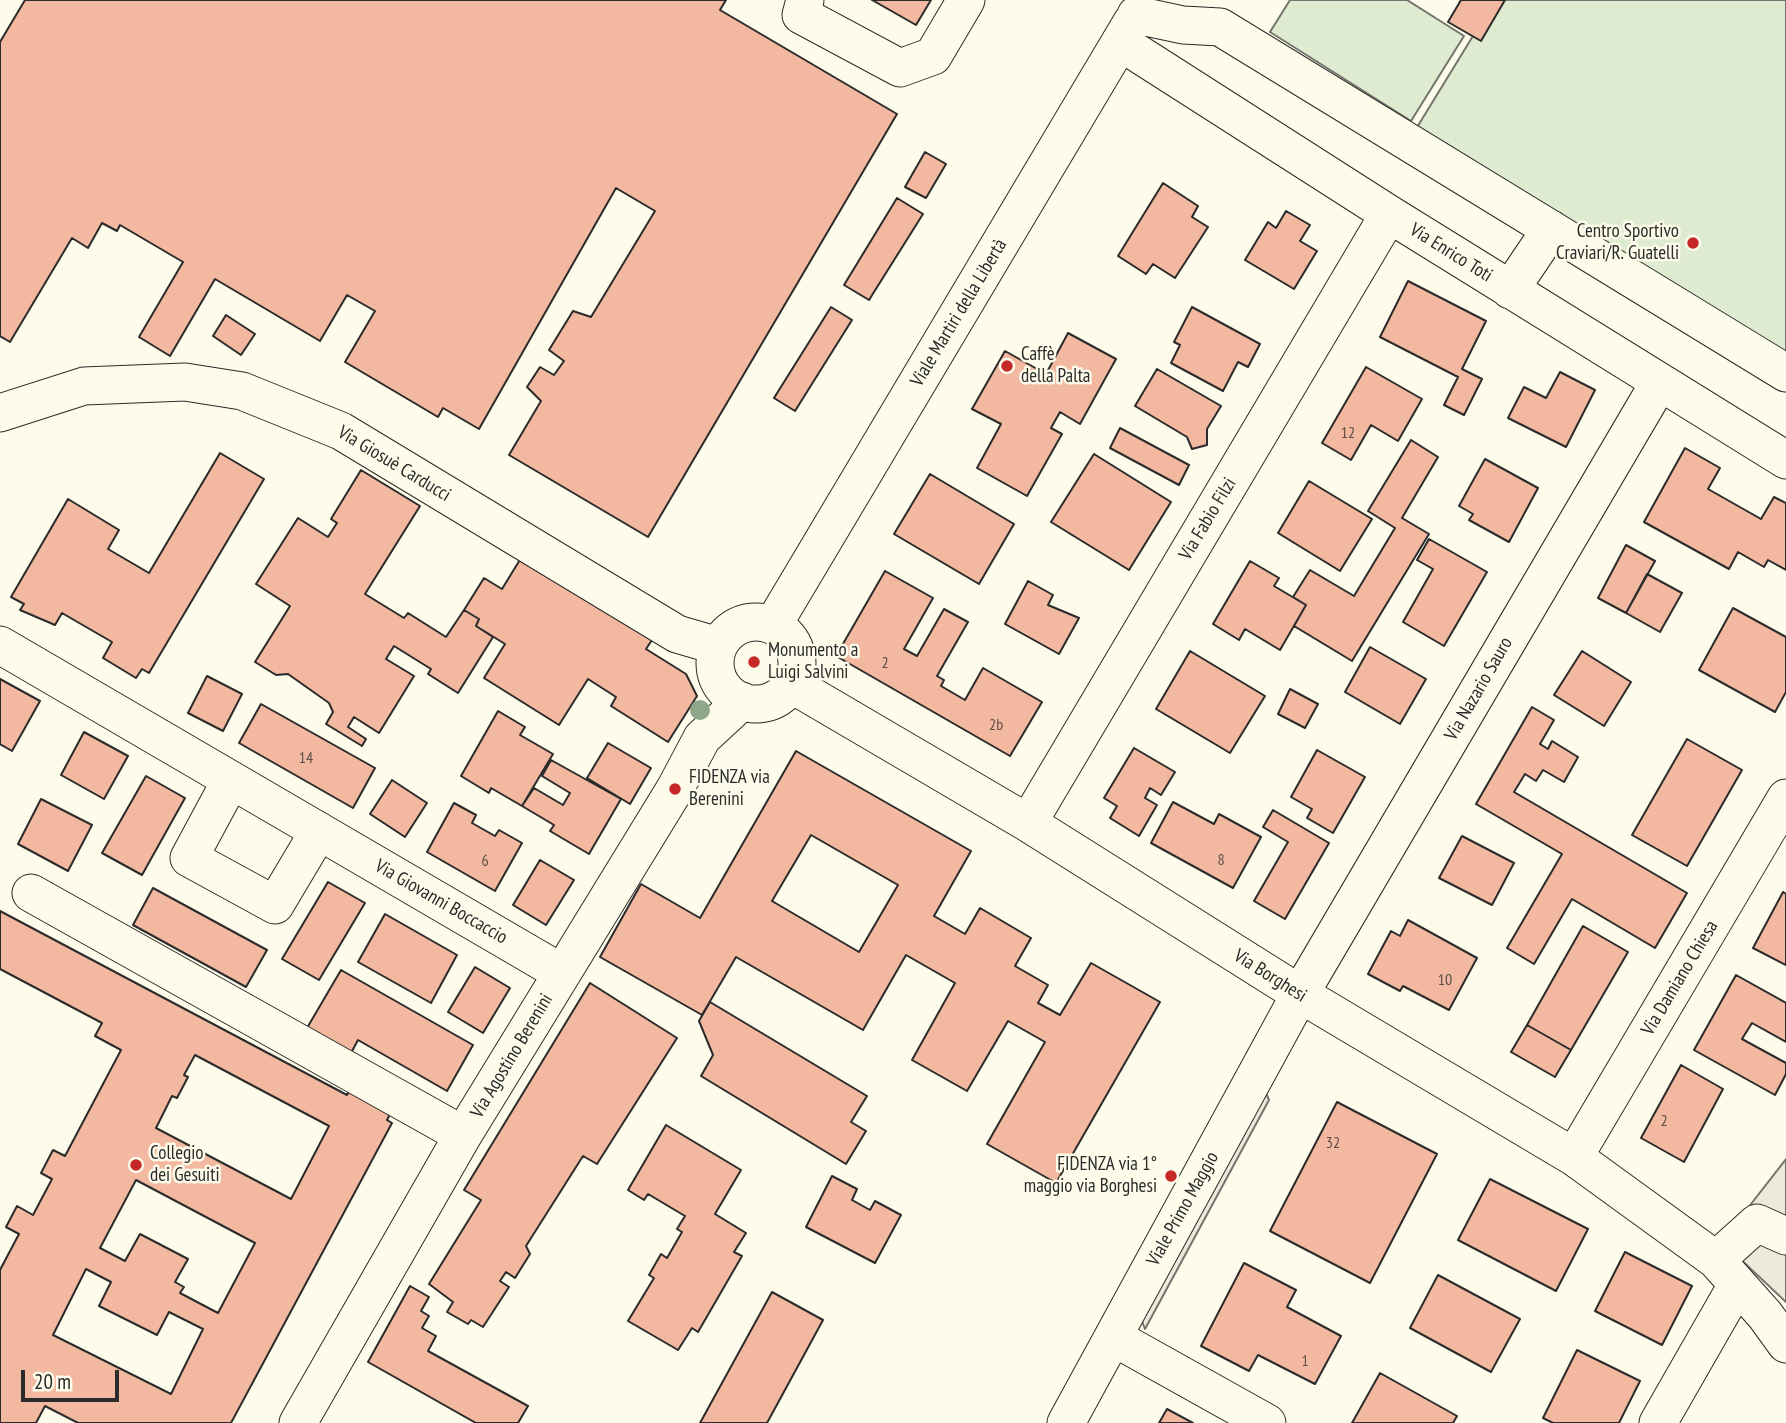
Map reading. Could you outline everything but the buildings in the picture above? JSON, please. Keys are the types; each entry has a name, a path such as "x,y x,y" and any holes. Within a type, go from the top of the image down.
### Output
{"street":[{"path":"805,0 801,15 901,68 933,56 966,0"},
{"path":"1134,19 1220,27 1786,373"},
{"name":"Via Enrico Toti","path":"1134,19 1389,214 1786,460"},
{"name":"Viale Martiri della Libertà","path":"773,625 1134,19"},
{"name":"Via Fabio Filzi","path":"1028,823 1389,214"},
{"path":"1510,290 1551,229"},
{"name":"Via Giosuè Carducci","path":"0,413 84,386 185,382 242,391 341,430 677,634 718,646"},
{"name":"Via Nazario Sauro","path":"1300,994 1658,383"},
{"path":"748,622 773,625 790,640 795,651 795,673 791,684 775,699 753,704 728,695 716,673 718,646 725,635 748,622"},
{"name":"Via Giovanni Boccaccio","path":"0,645 562,973"},
{"name":"Via Borghesi","path":"791,684 1028,823 1300,994 1574,1157 1786,1316"},
{"name":"Via Agostino Berenini","path":"298,1423 463,1135 675,789 702,738 742,701"},
{"path":"231,780 189,858 275,905 319,831"},
{"name":"Via Damiano Chiesa","path":"1574,1157 1786,798"},
{"path":"31,893 463,1135"},
{"name":"Viale Primo Maggio","path":"1066,1423 1300,994"},
{"path":"1658,1423 1726,1272 1757,1223 1786,1236"},
{"name":"Via Borghesi","path":"1726,1272 1765,1315 1786,1344"},
{"path":"1113,1337 1267,1423"}],"green space":[{"path":"1290,0 1407,0 1464,36 1411,121 1270,32"},
{"name":"Centro Sportivo Craviari/R. Guatelli","path":"1495,0 1786,0 1786,356 1416,129"}],"shaded area":[{"path":"1258,1076 1269,1100 1145,1329 1135,1303"},
{"path":"1786,1159 1786,1302 1735,1254 1744,1213"}],"place":[{"name":"Centro Sportivo Craviari/R. Guatelli","path":"1693,243"},
{"name":"Caffè della Palta","path":"1007,366"},
{"name":"Monumento a Luigi Salvini","path":"754,662"},
{"name":"FIDENZA via Berenini","path":"675,789"},
{"name":"Collegio dei Gesuiti","path":"136,1165"},
{"name":"FIDENZA via 1° maggio via Borghesi","path":"1171,1176"}]}
